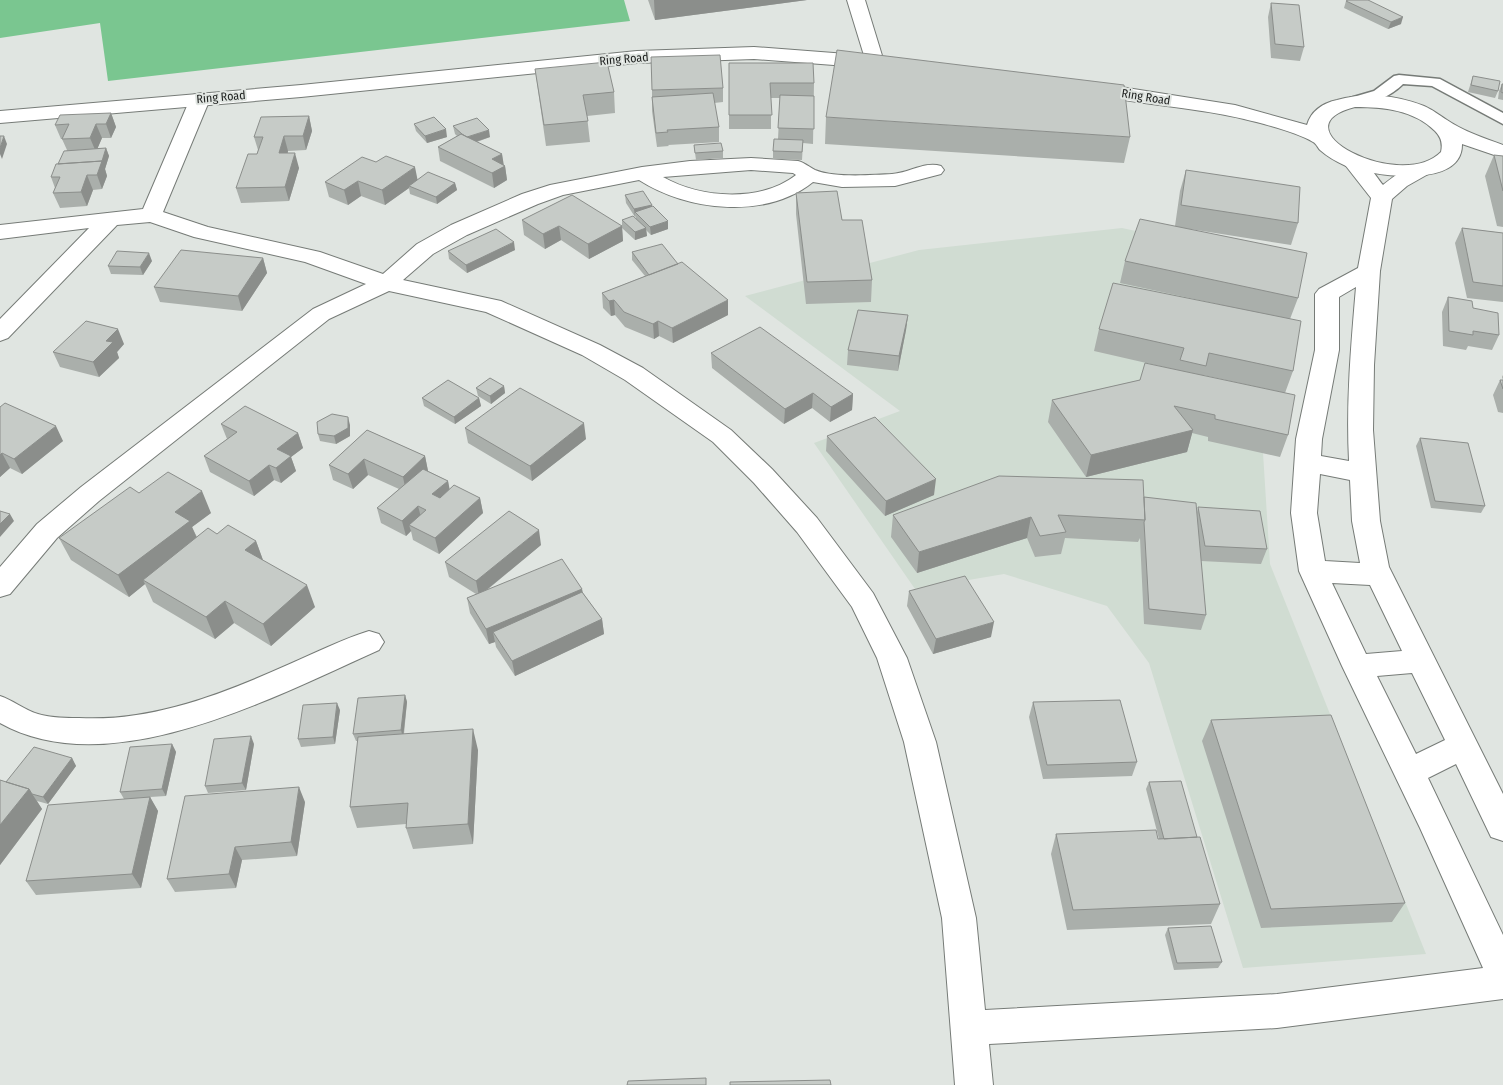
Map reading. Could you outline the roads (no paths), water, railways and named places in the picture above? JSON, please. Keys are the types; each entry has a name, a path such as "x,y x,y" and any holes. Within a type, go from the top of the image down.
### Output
{"street":[{"path":"856,0 875,62"},
{"name":"Ring Road","path":"0,117 429,79 593,61 700,54 785,54 894,65"},
{"name":"Ring Road","path":"1070,86 1247,112 1284,122 1319,137 1332,150 1352,161"},
{"path":"151,215 200,99"},
{"name":"Ring Road","path":"1247,112 1328,108 1340,103 1355,101 1389,103 1422,113 1441,125"},
{"path":"1319,137 1316,126 1319,116 1328,108"},
{"path":"1441,125 1503,153"},
{"path":"1441,125 1450,136 1453,146 1449,156 1400,182 1382,197 1369,271 1360,421 1366,521 1375,567 1503,828"},
{"path":"1352,161 1375,168 1392,170 1431,166 1472,157 1503,153"},
{"path":"1352,161 1382,197"},
{"path":"0,586 48,531 98,488 321,314 386,283 425,249 459,230 530,199 585,183 642,173 751,164 798,168 809,175 842,181 895,180 934,170"},
{"path":"642,173 658,184 687,196 724,200 780,192 792,188 809,175"},
{"path":"0,232 151,215 202,232 312,257 386,283 493,306 591,350 634,374 722,436 763,476 807,525 863,601 892,658 920,742 957,910 974,1085"},
{"path":"0,333 111,219"},
{"path":"1369,271 1327,294 1327,350 1309,439 1304,513 1313,570 1356,666 1408,772 1493,930 1503,973"},
{"path":"1308,462 1363,473"},
{"path":"1313,570 1379,575"},
{"path":"0,708 34,726 79,733 138,728 190,715 259,690 369,642"},
{"path":"1356,666 1421,660"},
{"path":"1408,772 1463,746"},
{"path":"969,1028 1277,1011 1503,982"}],"lane":[{"path":"1355,101 1381,94 1391,88 1399,79"},
{"path":"1399,79 1400,90 1405,98 1422,113"},
{"path":"1399,79 1435,82 1503,119"}]}
